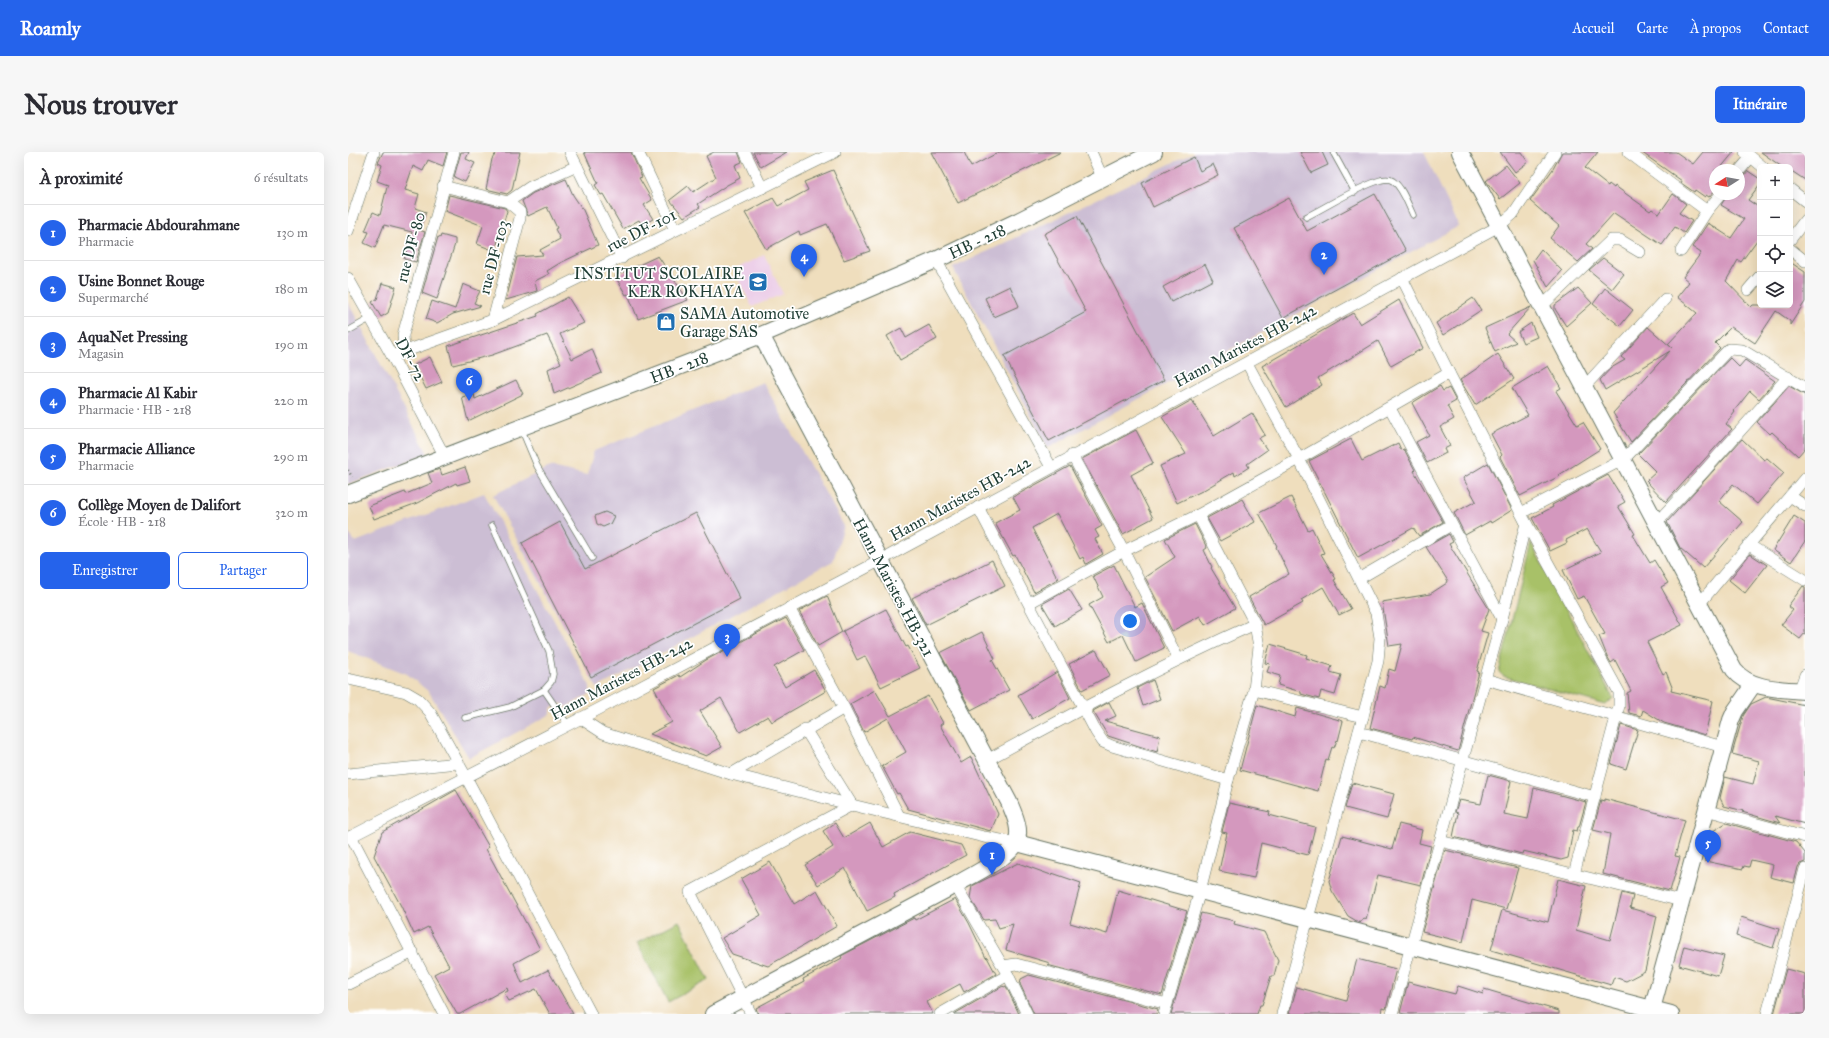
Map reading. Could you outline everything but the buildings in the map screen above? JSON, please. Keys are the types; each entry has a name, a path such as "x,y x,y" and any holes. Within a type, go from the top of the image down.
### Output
{"street":[{"path":"348,231 374,152"},
{"name":"rue DF-80","path":"404,352 403,335 443,186 454,152"},
{"path":"570,152 622,258"},
{"path":"638,152 675,230"},
{"path":"745,152 762,188"},
{"name":"rue DF-101","path":"392,356 493,320 622,258 675,230 835,152"},
{"path":"1090,152 1104,179"},
{"name":"HB - 218","path":"348,494 761,335 936,260 1104,179 1154,152"},
{"path":"1460,152 1541,307 1624,459 1734,670 1739,676 1753,685 1802,691 1805,675"},
{"name":"Hann Maristes HB-242","path":"350,837 881,560 1072,455 1248,363 1499,226 1513,214 1555,152"},
{"path":"1628,152 1707,211"},
{"path":"1743,164 1748,154 1760,164"},
{"path":"508,202 530,188 577,166"},
{"name":"rue DF-103","path":"443,186 508,202 520,212 520,218 493,320"},
{"path":"1793,191 1805,201"},
{"path":"1681,251 1707,211 1716,200"},
{"path":"1793,236 1805,220"},
{"path":"1541,307 1611,240 1620,240 1640,252"},
{"path":"1793,251 1805,261"},
{"path":"936,260 1051,467"},
{"name":"DF-72","path":"348,278 392,356 445,457"},
{"path":"1402,278 1524,518 1615,685 1620,699 1574,874"},
{"path":"1748,290 1757,280"},
{"path":"1585,386 1665,299"},
{"name":"Hann Maristes HB-321","path":"761,335 881,560 924,646 1009,802 1016,820 1018,832 1017,843"},
{"path":"1392,1014 1502,619 1524,518 1624,459 1729,349 1742,350 1805,388"},
{"path":"1248,363 1300,459 1360,578 1376,613 1380,638 1378,661 1282,1014"},
{"path":"1029,603 1124,551 1198,515 1300,459 1449,373"},
{"path":"1657,522 1788,377"},
{"path":"1390,408 1502,619"},
{"path":"1072,455 1124,551 1178,659"},
{"path":"1700,603 1805,478"},
{"path":"1790,496 1805,506"},
{"path":"978,507 1084,706 1096,732 1103,742 1112,746 1228,780"},
{"path":"940,1014 1016,964 1165,1009 1200,891 1228,780 1254,690 1259,647 1255,624 1198,515"},
{"path":"1360,578 1451,525"},
{"path":"1749,545 1805,580"},
{"path":"789,608 844,708 899,816"},
{"path":"987,760 1084,706 1178,659 1255,624"},
{"path":"348,679 406,692 418,699 430,712 591,1014"},
{"path":"1485,679 1724,747"},
{"path":"1651,1012 1706,810 1735,711 1753,685"},
{"path":"1254,690 1363,717"},
{"path":"730,774 805,729 844,708"},
{"path":"580,718 603,733 730,774 852,805 1017,843 1411,946 1651,1012 1671,1014"},
{"path":"805,729 852,805"},
{"path":"1359,732 1595,797"},
{"path":"348,774 458,763"},
{"path":"751,1014 690,892 852,805"},
{"path":"1706,810 1805,837"},
{"path":"350,837 413,952 444,1014"},
{"path":"1440,841 1681,901"},
{"path":"713,1014 956,885 1006,854 1017,843"},
{"path":"1766,1014 1805,869"},
{"path":"956,885 1006,971 1027,1014"},
{"path":"348,984 413,952"}],"lane":[{"path":"1333,152 1355,192"},
{"path":"1306,217 1382,179 1392,180 1400,188 1413,215"},
{"path":"348,331 371,318"},
{"path":"521,428 537,466 592,558"},
{"path":"465,718 510,707 544,690 551,682 553,674 549,651 492,525"},
{"path":"544,690 568,724"}],"shaded area":[{"path":"1195,152 1424,152 1459,226 1048,448 953,268"},
{"name":"INSTITUT SCOLAIRE KER ROKHAYA","path":"764,255 783,294 752,307 734,270"},
{"path":"348,302 428,454 348,484"},
{"path":"763,382 844,526 833,561 597,688 493,495 550,467 587,475 594,451"},
{"path":"484,493 590,686 590,694 566,707 562,703 551,708 551,714 469,758 429,692 407,674 348,651 348,532 355,542"}],"green space":[{"path":"1531,543 1613,698 1606,705 1503,676 1499,672"},
{"path":"679,921 709,980 668,1002 637,943"}],"place":[{"name":"Usine Bonnet Rouge","path":"1324,275"},
{"name":"Pharmacie Al Kabir","path":"804,277"},
{"name":"INSTITUT SCOLAIRE KER ROKHAYA","path":"758,282"},
{"name":"SAMA Automotive Garage SAS","path":"666,322"},
{"name":"Collège Moyen de Dalifort","path":"469,401"},
{"name":"AquaNet Pressing","path":"727,657"},
{"name":"Pharmacie Alliance","path":"1708,863"},
{"name":"Pharmacie Abdourahmane","path":"992,875"}]}
